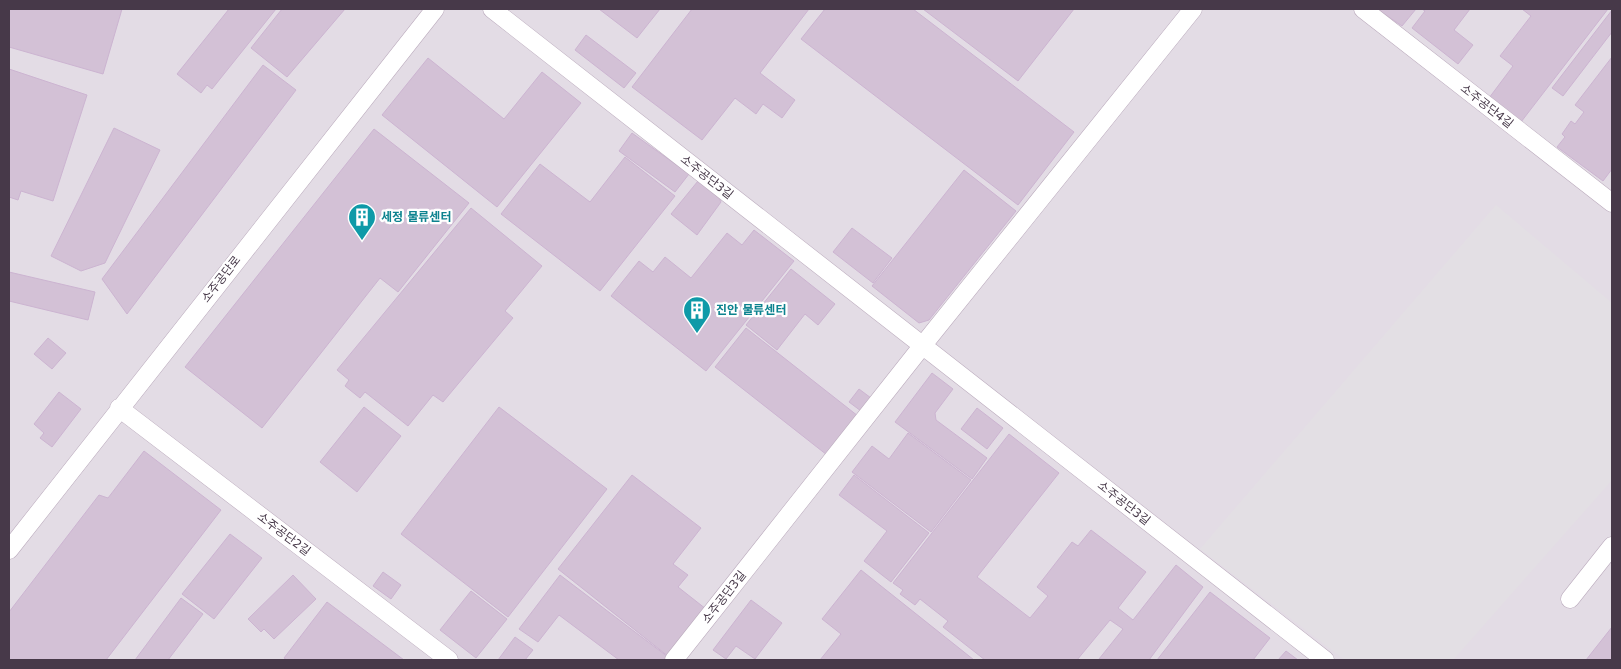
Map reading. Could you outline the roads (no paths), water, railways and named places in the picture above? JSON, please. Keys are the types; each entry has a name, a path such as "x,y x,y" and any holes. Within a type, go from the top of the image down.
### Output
{"street":[{"name":"소주공단로","path":"9,550 435,9"},
{"name":"소주공단3길","path":"492,9 1325,660"},
{"path":"922,345 1193,9"},
{"name":"소주공단4길","path":"1363,9 1612,203"},
{"name":"소주공단3길","path":"674,660 922,345"},
{"name":"소주공단2길","path":"119,408 449,660"},
{"path":"1570,599 1612,546"}],"place":[{"name":"세정 물류센터","path":"362,241"},
{"name":"진안 물류센터","path":"697,334"}]}
